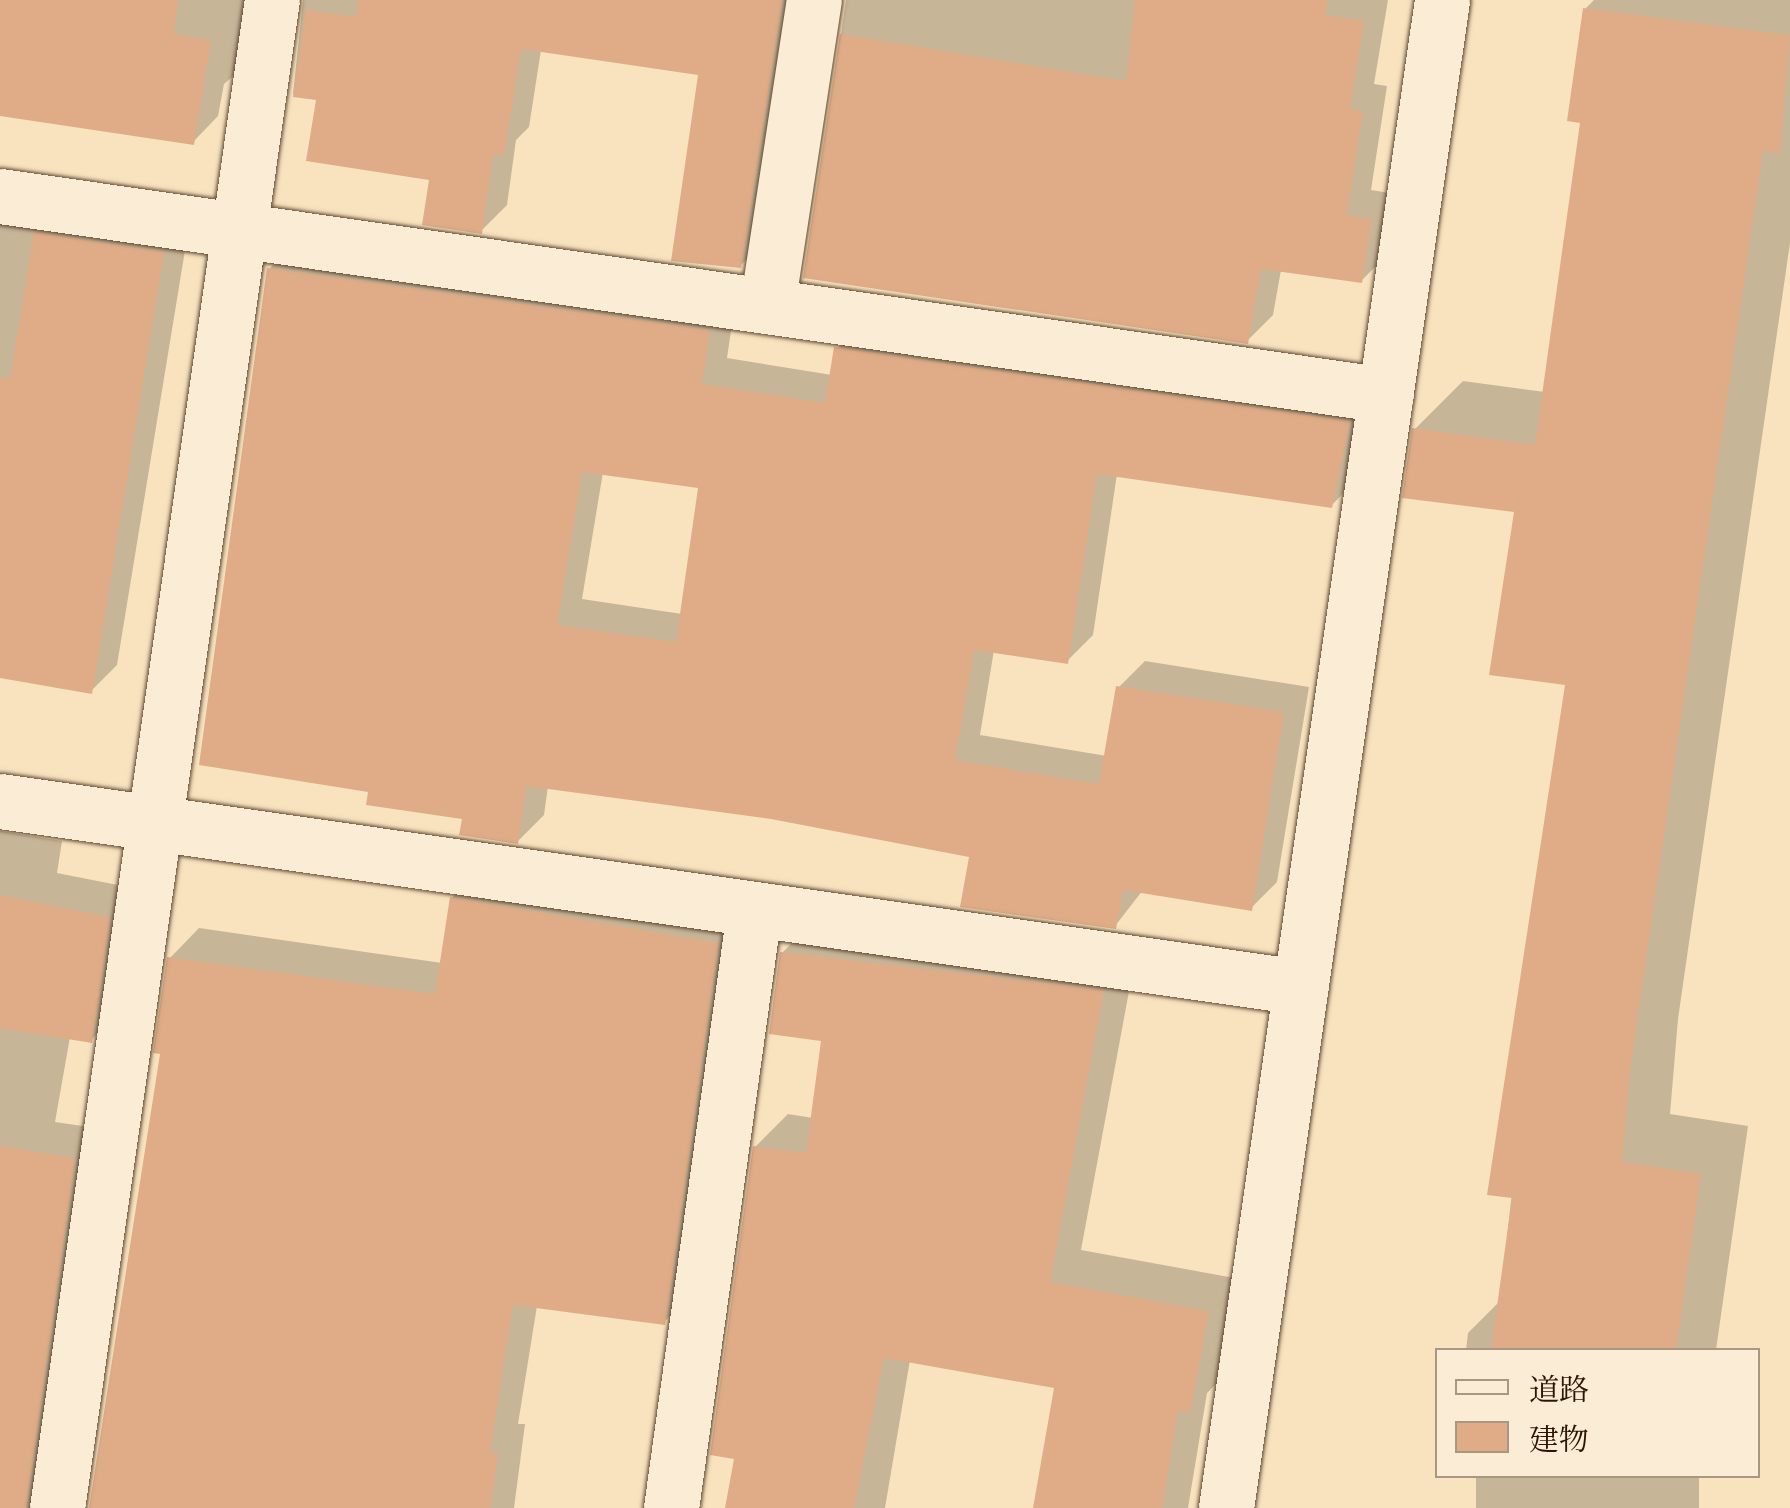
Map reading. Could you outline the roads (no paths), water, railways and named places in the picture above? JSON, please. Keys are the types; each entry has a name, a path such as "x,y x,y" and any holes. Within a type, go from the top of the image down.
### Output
{"street":[{"path":"57,1508 272,0"},
{"path":"767,306 814,0"},
{"path":"1226,1508 1442,0"},
{"path":"0,196 1386,395"},
{"path":"0,800 1300,987"},
{"path":"670,1508 754,911"}]}
